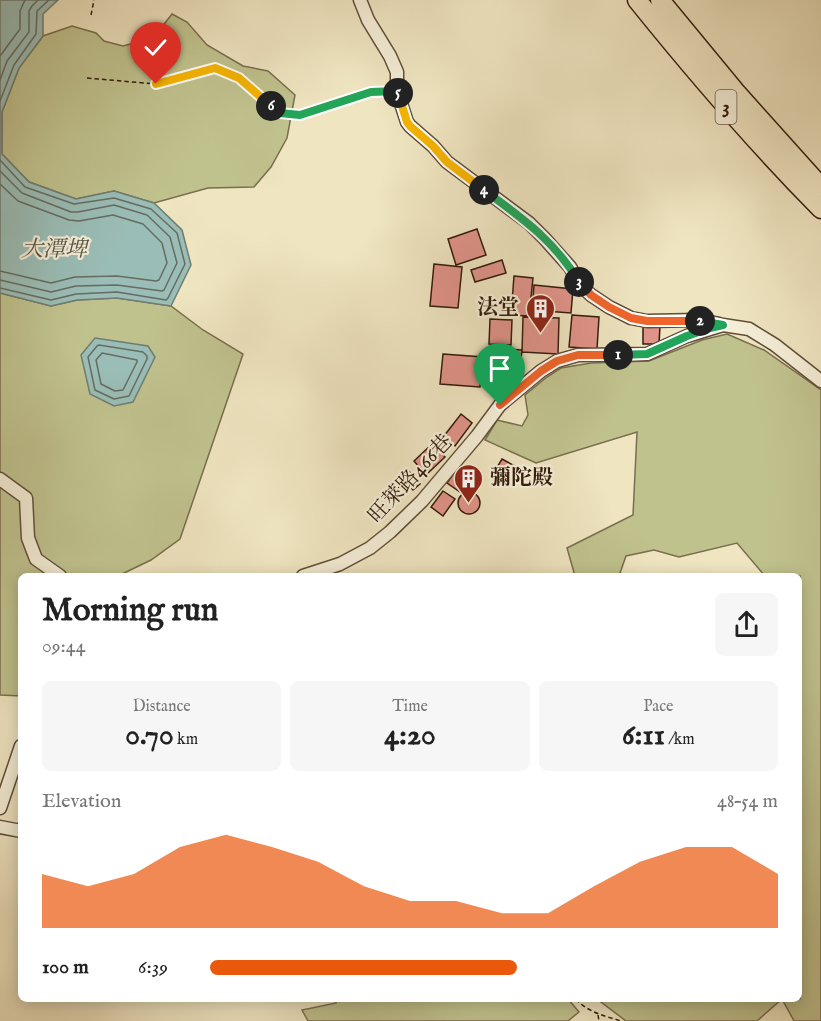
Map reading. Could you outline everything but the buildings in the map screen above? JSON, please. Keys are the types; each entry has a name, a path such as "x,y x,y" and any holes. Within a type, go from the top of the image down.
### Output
{"highway":[{"name":"3","path":"637,0 695,71 790,178 821,209"},
{"name":"3","path":"660,0 742,99 821,186"}],"lane":[{"path":"360,0 368,20 397,72 397,91 410,126 447,162 529,223 570,267 581,286 591,295 631,318 647,321 697,320 723,325"},
{"name":"旺萊路466巷","path":"312,573 340,564 370,548 390,532 422,501 500,405 541,371 557,361 578,355 647,354 687,336 723,325 749,329 775,345 821,381"},
{"path":"0,478 26,498 28,538 36,559 56,573"},
{"path":"0,808 18,755"},
{"path":"0,827 18,830"}],"path":[{"path":"92,15 94,0"},
{"path":"87,78 156,84 215,68 239,78 280,113 300,115 371,92 397,91"},
{"path":"398,488 409,479"},
{"path":"578,1002 597,1014 621,1021"},
{"path":"597,1014 599,1021"}],"green space":[{"path":"172,14 187,22 207,45 243,66 268,71 295,95 287,138 271,167 254,187 208,188 154,203 114,191 76,199 29,182 2,154 2,112 19,68 43,36 72,26 96,33 104,41 123,46 153,38"},
{"path":"0,293 51,306 77,300 117,298 171,306 203,330 243,354 180,539 151,560 124,573 18,573 18,696 0,695 0,478 25,492 0,472"},
{"path":"727,334 764,350 821,390 821,1021 794,1021 784,1002 802,1002 802,573 762,573 737,543 679,557 654,550 626,556 620,573 574,573 567,548 633,515 637,432 536,463 485,440 497,420 522,426 528,415 525,395 561,368 591,363 649,361 702,340"},
{"path":"571,1002 579,1012 568,1021 308,1021 302,1010 336,1003"},
{"path":"601,1002 779,1002 757,1021 626,1021"}],"water":[{"name":"大潭埤","path":"0,0 58,0 43,14 43,36 19,68 2,112 2,154 29,182 76,199 114,191 154,203 182,230 191,265 171,306 117,298 77,300 51,306 0,293"},
{"path":"95,338 148,346 155,357 133,402 114,406 90,394 81,355"}],"place":[{"name":"法堂","path":"540,334"},
{"name":"彌陀殿","path":"469,504"}],"route":[{"path":"156,84 215,68 239,78 280,113 300,115 371,92 397,91 410,126 447,162 529,223 570,267 581,286 591,295 631,318 647,321 697,320 723,325 687,336 647,354 578,355 557,361 541,371 500,405"}]}
